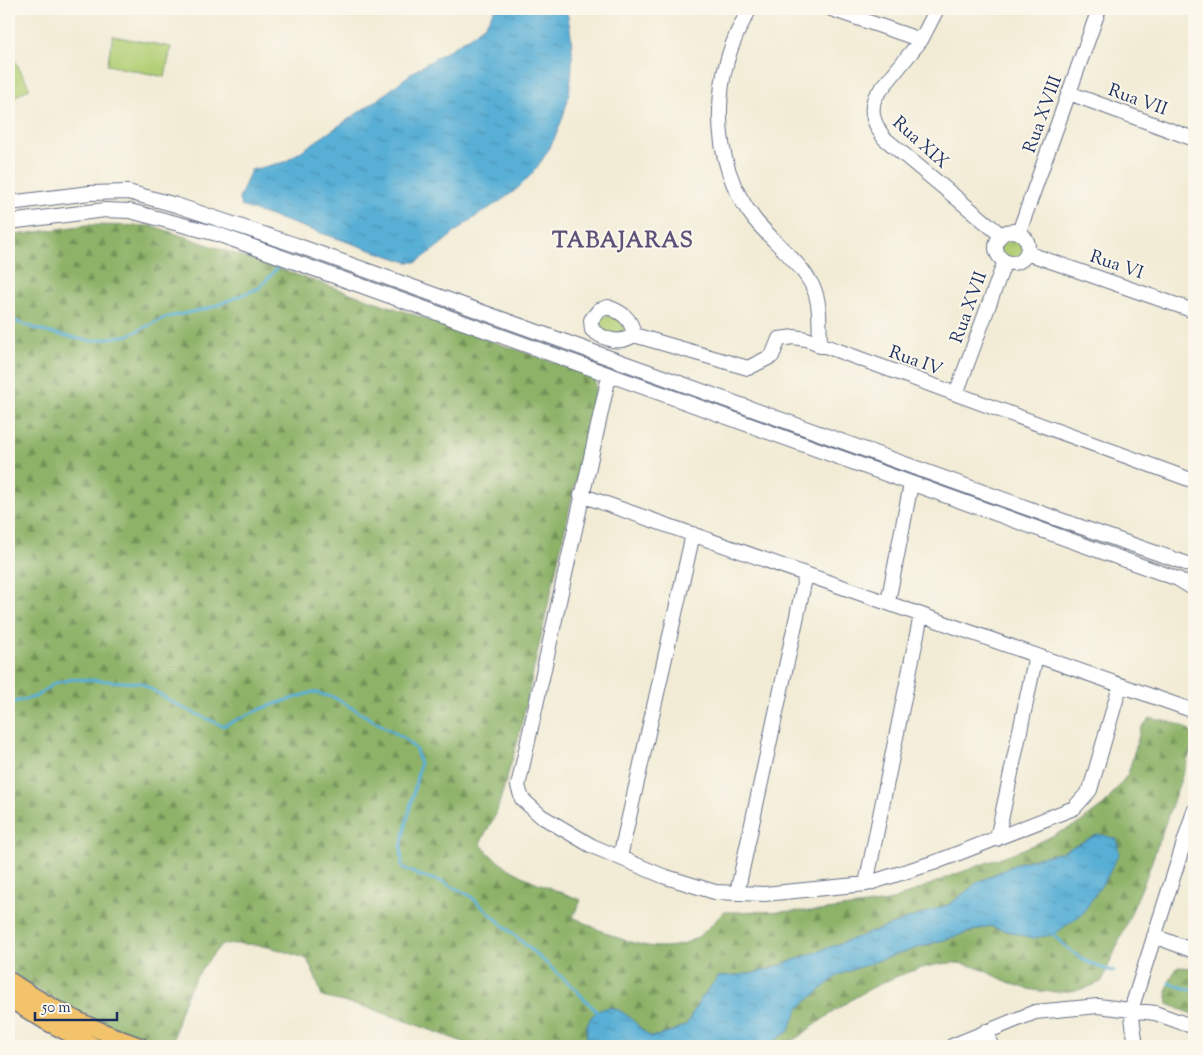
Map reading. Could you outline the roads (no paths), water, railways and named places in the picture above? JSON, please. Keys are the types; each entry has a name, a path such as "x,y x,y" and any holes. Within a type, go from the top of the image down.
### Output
{"main road":[{"path":"9,980 68,1016 106,1034 140,1046"},
{"path":"9,999 44,1021 94,1046"}],"street":[{"path":"750,9 736,34 722,82 719,108 724,150 734,182 753,217 805,275 814,291 820,346"},
{"path":"832,9 921,40"},
{"name":"Rua XIX","path":"937,9 921,40 878,93 872,108 874,121 884,138 1001,235"},
{"name":"Rua XVIII","path":"1019,232 1099,9"},
{"name":"Rua VII","path":"1069,94 1194,139"},
{"path":"9,203 110,192 128,192 176,205 296,245 1049,516 1194,566"},
{"path":"171,220 176,205"},
{"path":"9,222 104,210 130,211 171,220 245,244 1178,579 1194,589"},
{"path":"1001,235 1009,231 1019,232 1028,243 1027,253"},
{"name":"Rua XVII","path":"1001,235 996,250 1005,262"},
{"name":"Rua XVII","path":"1005,262 1020,261 1027,253"},
{"name":"Rua VI","path":"1027,253 1194,311"},
{"name":"Rua XVII","path":"956,394 1005,262"},
{"name":"Rua IV","path":"634,335 748,368 772,356 776,342 781,338 802,338 1194,481"},
{"path":"575,364 580,347"},
{"path":"627,364 615,378 581,495 518,786 522,799 542,816 592,846 663,876 715,892 764,894 866,884 936,862 1074,808 1090,790 1120,686"},
{"path":"888,602 911,484"},
{"path":"581,495 1194,711"},
{"path":"620,857 693,534"},
{"path":"738,893 806,574"},
{"path":"866,884 921,615"},
{"path":"997,839 1036,655"},
{"path":"1136,1046 1131,1010 1154,936 1190,838 1194,810"},
{"path":"1154,936 1194,951"},
{"path":"952,1046 1034,1012 1098,1006 1156,1013 1194,1027"},
{"path":"986,1031 991,1046"}],"water":[{"path":"495,9 566,9 571,32 571,81 559,128 535,170 512,193 468,222 417,262 407,262 241,206 239,199 251,170 285,162 380,98 413,72 468,38 485,25"},
{"path":"1099,834 1117,839 1119,854 1107,877 1082,914 1053,935 1032,938 989,926 888,957 838,975 799,1008 788,1032 766,1046 587,1046 588,1022 598,1011 613,1008 620,1011 651,1037 666,1034 686,1025 700,1000 718,977 755,973 772,968 950,904 978,882 1021,862 1062,852"}],"waterway":[{"path":"9,319 46,332 91,341 129,335 164,318 210,308 259,288 281,264"},
{"path":"9,703 35,697 55,683 73,679 141,683 179,706 223,726 263,708 313,692 335,698 405,739 416,750 420,764 401,847 402,867 418,875 443,882 469,895 573,987 597,1012"},
{"path":"1053,935 1081,958 1096,966 1114,971"},
{"path":"1169,983 1194,991"}],"district":[{"name":"TABAJARAS","path":"623,239"}]}
